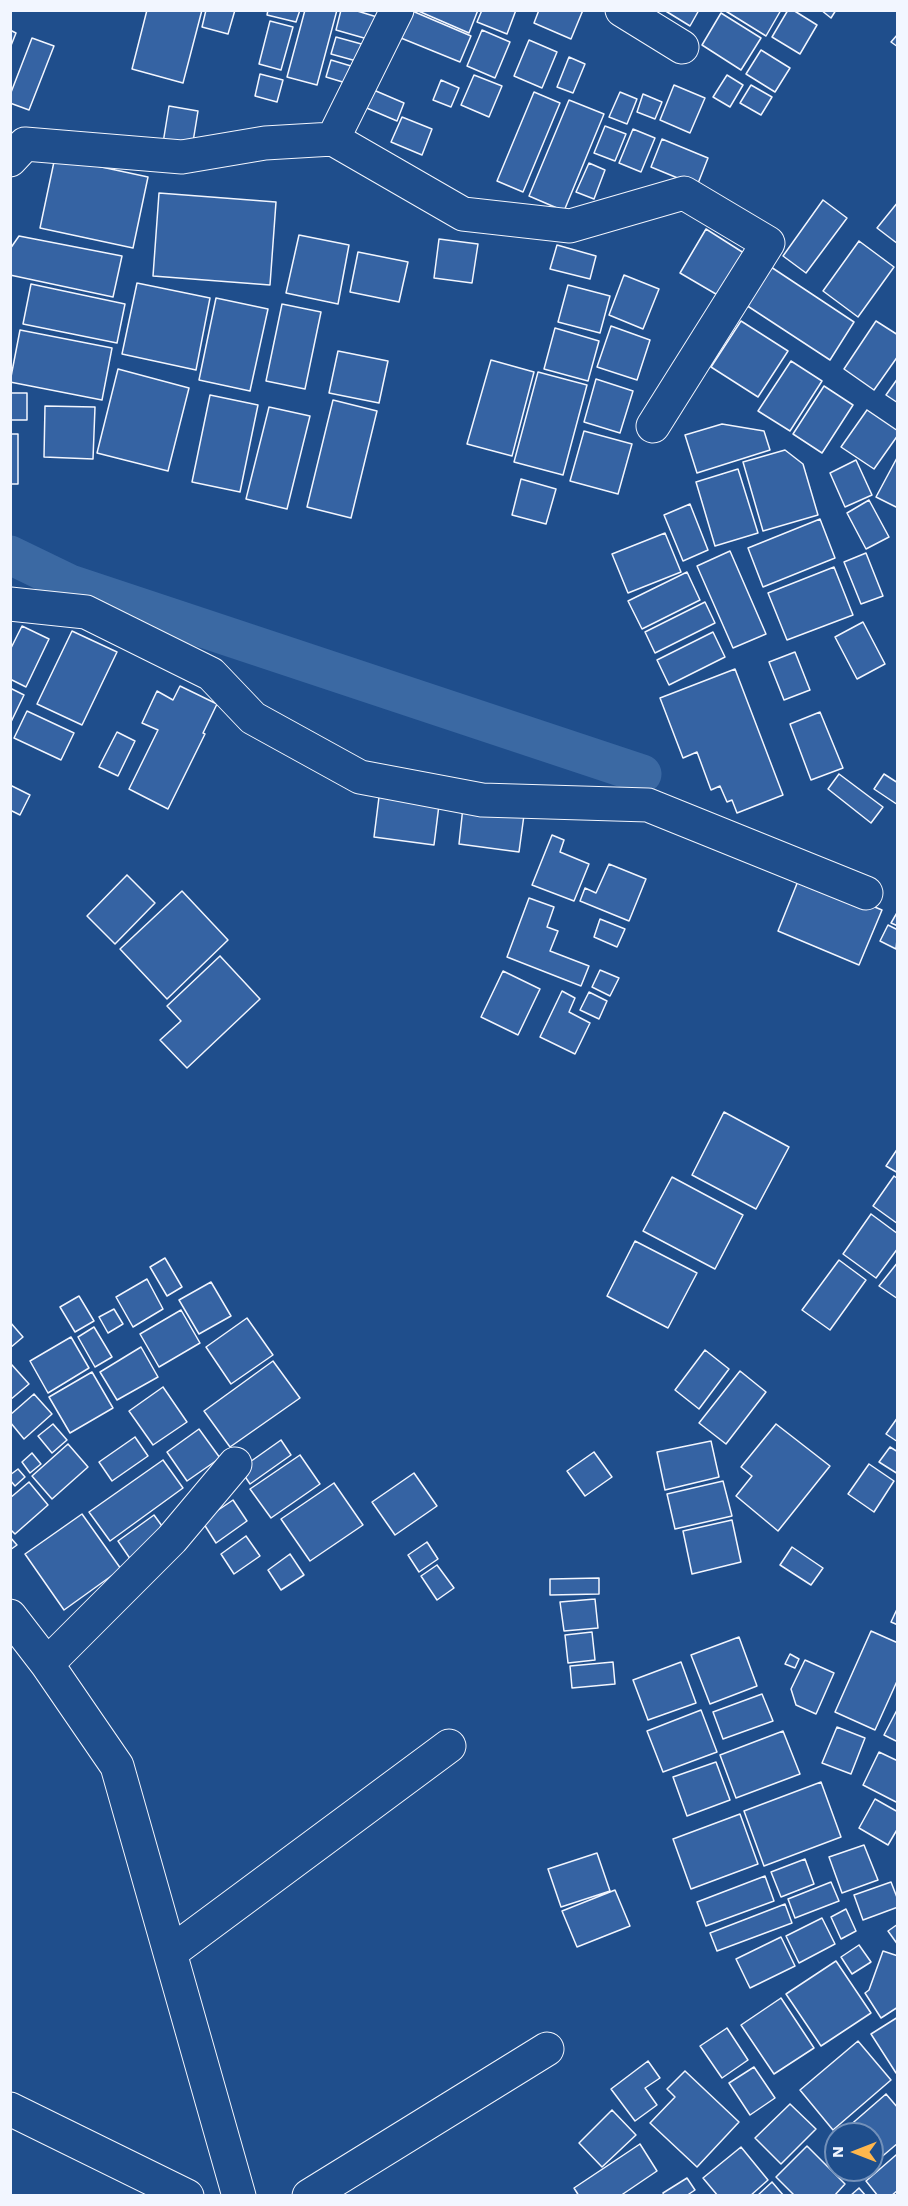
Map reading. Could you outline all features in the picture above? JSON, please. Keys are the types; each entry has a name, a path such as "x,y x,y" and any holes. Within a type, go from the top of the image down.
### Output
{"street":[{"path":"333,139 397,10"},
{"path":"622,10 682,48"},
{"path":"10,160 25,144 182,157 265,143 333,139 463,214 570,226 684,193 768,243 653,426"},
{"path":"10,604 86,612 211,675 253,718 360,777 482,800 648,805 866,893"},
{"path":"47,1664 172,1539 235,1464"},
{"path":"10,1616 47,1664 117,1766 239,2196"},
{"path":"170,1953 449,1746"},
{"path":"309,2196 547,2049"},
{"path":"10,2109 187,2196"}],"building":[{"path":"147,10 202,10 183,83 132,69"},
{"path":"206,10 235,10 228,34 202,27"},
{"path":"268,10 300,10 296,22 267,15"},
{"path":"305,10 337,10 317,85 287,77"},
{"path":"341,10 354,10 377,17 371,40 336,30"},
{"path":"410,10 471,36 460,62 396,36"},
{"path":"416,10 478,10 469,33"},
{"path":"482,10 516,10 507,34 477,22"},
{"path":"539,10 583,10 571,39 534,23"},
{"path":"664,10 699,10 690,26"},
{"path":"724,10 781,10 766,36"},
{"path":"788,10 793,10 817,25 800,54 772,37"},
{"path":"821,10 836,10 831,18"},
{"path":"721,13 761,38 741,70 702,45"},
{"path":"270,21 293,27 281,70 259,64"},
{"path":"10,30 16,33 10,48"},
{"path":"482,30 510,42 495,78 467,66"},
{"path":"898,34 898,47 891,42"},
{"path":"336,37 365,45 360,62 331,54"},
{"path":"32,38 54,46 29,110 10,103 10,95"},
{"path":"529,40 557,52 542,88 514,76"},
{"path":"761,50 790,68 775,92 746,74"},
{"path":"569,57 585,64 573,93 557,87"},
{"path":"331,60 351,66 346,83 326,77"},
{"path":"260,74 283,80 277,102 255,96"},
{"path":"474,75 502,86 489,117 461,105"},
{"path":"727,75 743,85 730,107 713,97"},
{"path":"441,80 459,88 451,107 433,100"},
{"path":"674,85 705,98 690,133 660,120"},
{"path":"751,85 772,97 761,115 740,103"},
{"path":"369,88 404,103 397,121 362,106"},
{"path":"534,92 560,103 523,192 497,181"},
{"path":"620,92 637,99 627,124 609,117"},
{"path":"643,94 662,102 655,119 637,112"},
{"path":"569,100 604,114 564,211 529,196"},
{"path":"169,106 198,111 192,148 163,143"},
{"path":"402,117 432,129 422,155 391,142"},
{"path":"605,126 626,134 615,161 594,153"},
{"path":"633,129 655,138 641,172 619,163"},
{"path":"662,139 708,158 697,186 651,167"},
{"path":"55,157 148,177 133,248 40,228"},
{"path":"589,163 605,170 594,199 576,192"},
{"path":"159,193 276,202 270,285 153,276"},
{"path":"823,200 847,218 806,273 783,256"},
{"path":"898,202 898,244 877,228"},
{"path":"706,229 747,255 721,297 680,273"},
{"path":"299,235 349,245 338,304 286,293"},
{"path":"19,236 122,256 113,297 10,275 10,249"},
{"path":"439,239 478,244 472,283 434,278"},
{"path":"859,241 894,267 858,317 823,291"},
{"path":"557,245 596,256 590,279 550,269"},
{"path":"358,252 408,262 399,302 350,292"},
{"path":"771,267 854,322 830,360 746,305"},
{"path":"624,275 659,289 643,329 609,315"},
{"path":"137,283 210,298 196,370 122,354"},
{"path":"31,284 125,304 117,343 23,324"},
{"path":"568,285 610,296 600,333 558,322"},
{"path":"216,298 268,309 250,391 199,380"},
{"path":"282,304 321,312 305,389 266,381"},
{"path":"741,321 788,351 758,397 711,367"},
{"path":"876,321 898,335 898,356 874,390 844,369"},
{"path":"611,326 650,340 637,380 597,367"},
{"path":"555,328 599,341 588,381 544,369"},
{"path":"20,330 112,348 102,400 10,382"},
{"path":"338,351 388,361 379,403 329,393"},
{"path":"491,360 534,372 512,456 467,444"},
{"path":"791,361 822,381 790,431 758,411"},
{"path":"118,369 189,388 168,471 97,453"},
{"path":"538,372 587,385 563,475 514,462"},
{"path":"898,378 898,403 886,395"},
{"path":"596,379 633,391 620,433 584,422"},
{"path":"824,386 853,405 822,453 793,434"},
{"path":"10,393 27,393 27,420 10,420"},
{"path":"210,395 258,405 240,492 192,482"},
{"path":"333,400 377,411 351,518 307,507"},
{"path":"45,406 95,407 93,459 44,457"},
{"path":"269,407 310,416 287,509 246,499"},
{"path":"867,410 898,431 898,435 874,469 841,447"},
{"path":"722,424 764,431 770,450 697,473 685,435"},
{"path":"584,431 632,444 618,494 570,481"},
{"path":"10,434 18,434 18,484 10,484"},
{"path":"785,450 803,464 818,515 763,531 743,462"},
{"path":"898,456 898,508 876,497"},
{"path":"856,460 872,495 845,507 830,473"},
{"path":"738,469 758,533 715,546 696,482"},
{"path":"521,479 556,489 546,524 512,515"},
{"path":"869,500 889,537 866,549 847,513"},
{"path":"690,504 708,550 683,561 664,515"},
{"path":"820,519 835,558 763,587 748,548"},
{"path":"665,533 681,572 628,593 612,554"},
{"path":"730,551 766,634 733,648 697,566"},
{"path":"866,553 883,596 861,604 844,562"},
{"path":"834,567 853,615 787,640 768,593"},
{"path":"687,572 700,600 642,629 628,601"},
{"path":"705,602 715,623 655,653 645,632"},
{"path":"863,622 885,664 857,679 835,637"},
{"path":"22,626 49,639 26,687 10,679 10,650"},
{"path":"72,631 117,652 82,725 37,704"},
{"path":"713,632 725,657 669,685 657,660"},
{"path":"795,652 810,690 784,700 769,662"},
{"path":"735,669 783,795 737,813 732,800 727,802 720,786 711,790 697,752 683,758 660,698"},
{"path":"180,686 217,704 203,733 205,734 168,809 129,789 158,730 142,723 157,691 173,700"},
{"path":"10,688 24,695 10,724"},
{"path":"27,711 74,733 61,760 14,738"},
{"path":"820,712 843,768 811,780 790,724"},
{"path":"117,732 135,741 118,776 99,767"},
{"path":"839,774 883,807 871,823 828,789"},
{"path":"884,774 898,783 898,805 874,789"},
{"path":"10,785 30,795 20,815 10,810"},
{"path":"379,797 439,805 434,845 374,837"},
{"path":"463,807 524,815 519,852 459,844"},
{"path":"552,835 564,840 560,852 589,864 574,901 532,885"},
{"path":"609,864 646,879 629,921 580,901 585,888 596,893"},
{"path":"127,875 155,903 115,944 87,916"},
{"path":"800,876 882,910 859,965 778,931"},
{"path":"182,891 228,940 167,999 120,949"},
{"path":"529,898 554,907 547,927 558,931 550,951 589,966 581,986 507,957"},
{"path":"898,911 898,926 891,923"},
{"path":"600,919 625,929 617,947 594,937"},
{"path":"888,925 898,930 896,949 880,941"},
{"path":"220,956 260,999 187,1068 160,1040 181,1021 167,1006"},
{"path":"600,970 619,978 610,996 592,987"},
{"path":"503,971 540,989 518,1035 481,1017"},
{"path":"562,991 575,998 569,1012 590,1023 575,1054 540,1037"},
{"path":"589,992 607,1001 599,1019 580,1010"},
{"path":"724,1112 789,1147 756,1209 692,1175"},
{"path":"898,1148 898,1173 886,1166"},
{"path":"894,1176 898,1179 898,1224 873,1206"},
{"path":"672,1177 743,1215 715,1269 643,1231"},
{"path":"871,1214 898,1234 898,1248 876,1278 843,1254"},
{"path":"635,1241 697,1273 668,1328 607,1296"},
{"path":"165,1258 182,1287 167,1296 150,1267"},
{"path":"839,1260 866,1280 830,1330 802,1310"},
{"path":"898,1262 898,1299 879,1286"},
{"path":"147,1279 163,1309 133,1327 116,1297"},
{"path":"211,1282 231,1316 199,1334 179,1300"},
{"path":"79,1296 94,1321 75,1332 60,1307"},
{"path":"114,1309 123,1324 108,1333 99,1317"},
{"path":"181,1310 200,1343 159,1367 140,1334"},
{"path":"247,1318 273,1355 231,1384 206,1347"},
{"path":"10,1322 23,1337 10,1348"},
{"path":"94,1327 112,1357 95,1367 78,1337"},
{"path":"71,1337 89,1368 48,1393 30,1361"},
{"path":"141,1347 158,1377 117,1400 100,1372"},
{"path":"705,1350 729,1369 699,1409 675,1390"},
{"path":"273,1361 300,1398 230,1447 204,1411"},
{"path":"12,1365 29,1384 10,1400 10,1367"},
{"path":"740,1371 766,1392 726,1444 699,1423"},
{"path":"92,1372 113,1408 70,1433 49,1397"},
{"path":"163,1387 187,1422 153,1445 129,1411"},
{"path":"34,1394 52,1414 24,1439 10,1422 10,1415"},
{"path":"898,1417 898,1442 886,1434"},
{"path":"53,1424 67,1440 52,1453 38,1436"},
{"path":"776,1424 830,1466 778,1531 736,1496 752,1476 741,1467"},
{"path":"199,1429 220,1458 187,1481 167,1452"},
{"path":"135,1437 148,1456 112,1481 99,1462"},
{"path":"281,1440 291,1455 250,1484 240,1469"},
{"path":"711,1441 719,1477 665,1490 657,1452"},
{"path":"68,1444 88,1467 52,1499 32,1476"},
{"path":"890,1447 898,1452 898,1474 879,1462"},
{"path":"594,1452 612,1477 585,1496 567,1471"},
{"path":"32,1453 41,1464 30,1473 22,1462"},
{"path":"300,1455 320,1484 271,1518 250,1489"},
{"path":"163,1460 183,1488 110,1541 89,1512"},
{"path":"869,1464 894,1481 874,1512 848,1494"},
{"path":"18,1469 25,1477 15,1486 10,1480 10,1475"},
{"path":"414,1473 437,1506 395,1535 372,1502"},
{"path":"723,1481 732,1516 675,1529 667,1494"},
{"path":"29,1482 48,1505 15,1534 10,1529 10,1498"},
{"path":"334,1483 363,1525 310,1561 281,1519"},
{"path":"233,1500 247,1521 216,1543 202,1521"},
{"path":"82,1514 121,1569 64,1610 25,1554"},
{"path":"154,1515 170,1537 133,1563 118,1541"},
{"path":"732,1520 741,1562 692,1574 683,1531"},
{"path":"246,1536 260,1556 234,1574 221,1554"},
{"path":"10,1537 17,1545 10,1550"},
{"path":"427,1542 438,1559 419,1572 408,1555"},
{"path":"792,1547 823,1568 811,1585 780,1565"},
{"path":"290,1554 304,1575 281,1590 268,1570"},
{"path":"437,1565 454,1588 437,1600 421,1576"},
{"path":"599,1578 599,1594 550,1595 550,1579"},
{"path":"595,1599 598,1628 564,1631 560,1602"},
{"path":"898,1607 898,1625 891,1622"},
{"path":"871,1631 898,1643 898,1679 875,1730 835,1712"},
{"path":"592,1632 595,1660 568,1663 565,1635"},
{"path":"739,1637 757,1686 710,1704 691,1655"},
{"path":"790,1654 799,1659 795,1668 785,1664"},
{"path":"805,1660 834,1673 816,1714 796,1705 791,1689"},
{"path":"613,1662 615,1684 572,1688 570,1666"},
{"path":"681,1662 696,1703 648,1720 633,1680"},
{"path":"762,1694 773,1721 723,1739 713,1712"},
{"path":"898,1708 898,1742 884,1735"},
{"path":"701,1710 717,1752 663,1772 647,1731"},
{"path":"837,1727 865,1738 851,1774 822,1763"},
{"path":"783,1731 800,1774 736,1798 720,1755"},
{"path":"879,1752 898,1761 898,1803 863,1785"},
{"path":"716,1762 730,1800 687,1816 673,1777"},
{"path":"821,1782 841,1837 764,1866 744,1811"},
{"path":"875,1799 898,1812 898,1828 888,1845 859,1828"},
{"path":"740,1814 758,1864 691,1889 673,1839"},
{"path":"864,1845 878,1880 842,1893 829,1857"},
{"path":"597,1853 610,1891 561,1907 548,1869"},
{"path":"805,1859 814,1884 781,1897 771,1872"},
{"path":"765,1876 774,1901 706,1926 697,1902"},
{"path":"831,1882 839,1901 795,1918 788,1899"},
{"path":"891,1882 898,1900 898,1907 863,1920 854,1895"},
{"path":"615,1890 630,1926 577,1947 562,1911"},
{"path":"785,1904 792,1923 717,1951 710,1933"},
{"path":"846,1909 856,1931 841,1939 831,1917"},
{"path":"822,1918 835,1944 799,1963 786,1936"},
{"path":"898,1924 898,1945 888,1931"},
{"path":"781,1937 795,1966 750,1988 736,1959"},
{"path":"859,1945 871,1962 852,1974 841,1957"},
{"path":"883,1951 898,1956 898,2007 881,2018 865,1993 869,1990"},
{"path":"836,1961 871,2013 821,2046 786,1994"},
{"path":"781,1998 814,2048 774,2074 741,2025"},
{"path":"898,2017 898,2072 896,2073 871,2034"},
{"path":"727,2028 748,2060 722,2078 700,2046"},
{"path":"858,2041 891,2080 842,2122 826,2122 800,2090"},
{"path":"648,2061 660,2078 645,2088 657,2105 635,2121 611,2089"},
{"path":"754,2067 775,2098 750,2115 729,2083"},
{"path":"685,2071 739,2122 697,2167 650,2123 675,2097 667,2089"},
{"path":"886,2094 898,2108 898,2143 884,2155 884,2122 854,2122"},
{"path":"790,2104 816,2129 781,2164 755,2138"},
{"path":"612,2110 636,2135 602,2167 579,2143"},
{"path":"640,2144 657,2171 620,2196 579,2196 574,2188"},
{"path":"807,2146 824,2163 824,2182 843,2182 845,2184 834,2196 795,2196 776,2177"},
{"path":"741,2147 768,2180 750,2196 718,2196 703,2178"},
{"path":"896,2155 898,2157 898,2190 891,2196 878,2196 867,2182 884,2182 884,2165"},
{"path":"687,2178 695,2190 686,2196 664,2196 663,2193"},
{"path":"772,2182 784,2196 757,2196"},
{"path":"859,2188 866,2196 850,2196"}],"waterway":[{"path":"10,555 70,584 642,774"}]}
